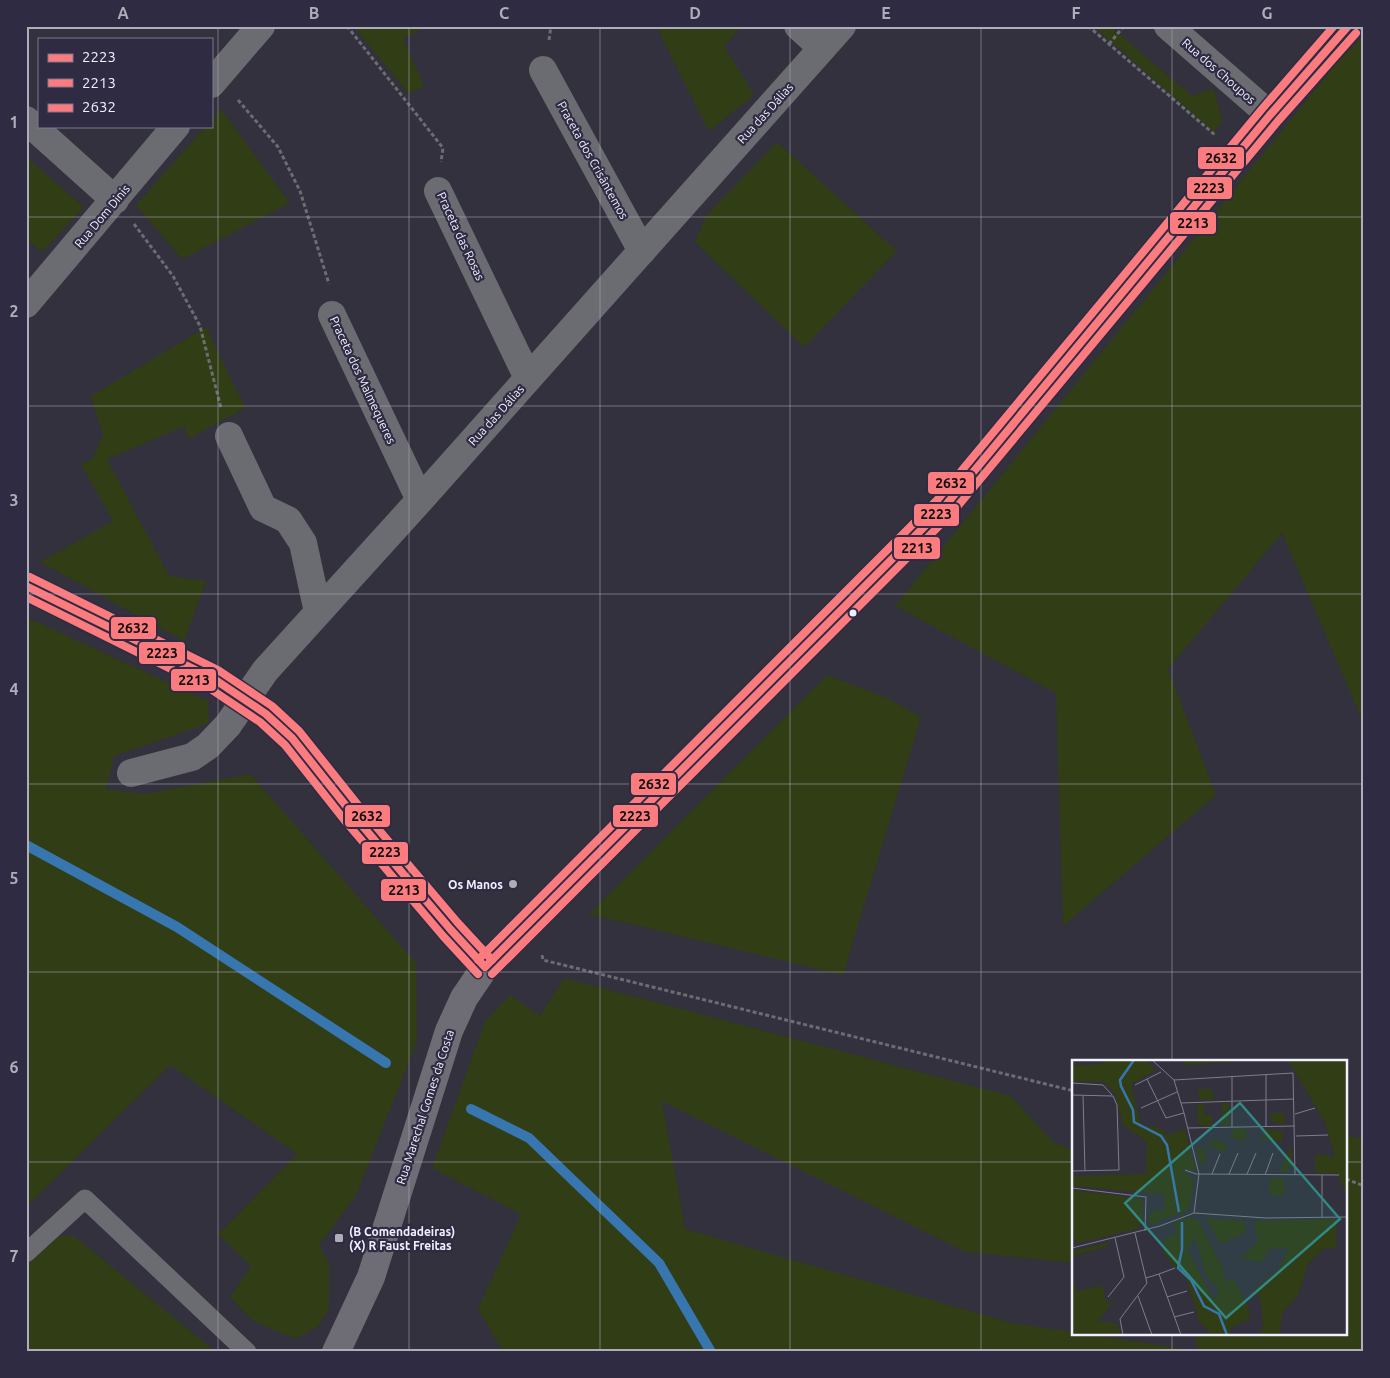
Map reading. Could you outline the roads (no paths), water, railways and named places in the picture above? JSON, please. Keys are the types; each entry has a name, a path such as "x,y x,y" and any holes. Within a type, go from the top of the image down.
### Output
{"main road":[{"name":"Rua Marechal Gomes da Costa","path":"336,1352 371,1278 449,1031 464,998 485,967 945,506 1270,115 1348,26"}],"street":[{"path":"215,80 261,26"},
{"path":"798,26 822,48"},
{"name":"Rua das Dálias","path":"132,772 192,757 208,746 228,725 265,670 420,500 842,26"},
{"name":"Rua dos Choupos","path":"1168,26 1270,115"},
{"name":"Praceta dos Crisântemos","path":"543,70 642,251"},
{"path":"26,120 116,200"},
{"name":"Rua Dom Dinis","path":"26,304 116,200 174,128"},
{"name":"Praceta das Rosas","path":"438,191 528,378"},
{"name":"Praceta dos Malmequeres","path":"332,314 420,500"},
{"path":"229,436 263,508 288,520 303,543 318,612"},
{"path":"26,586 214,679 266,714 292,738 354,816 485,967"}],"lane":[{"path":"26,1253 85,1199 247,1352"}],"waterway":[{"path":"26,845 177,927 386,1063"},
{"path":"471,1109 529,1138 659,1263 711,1352"}],"place":[{"name":"Os Manos","path":"513,884"},
{"name":"(B Comendadeiras) (X) R Faust Freitas","path":"339,1238"}]}
